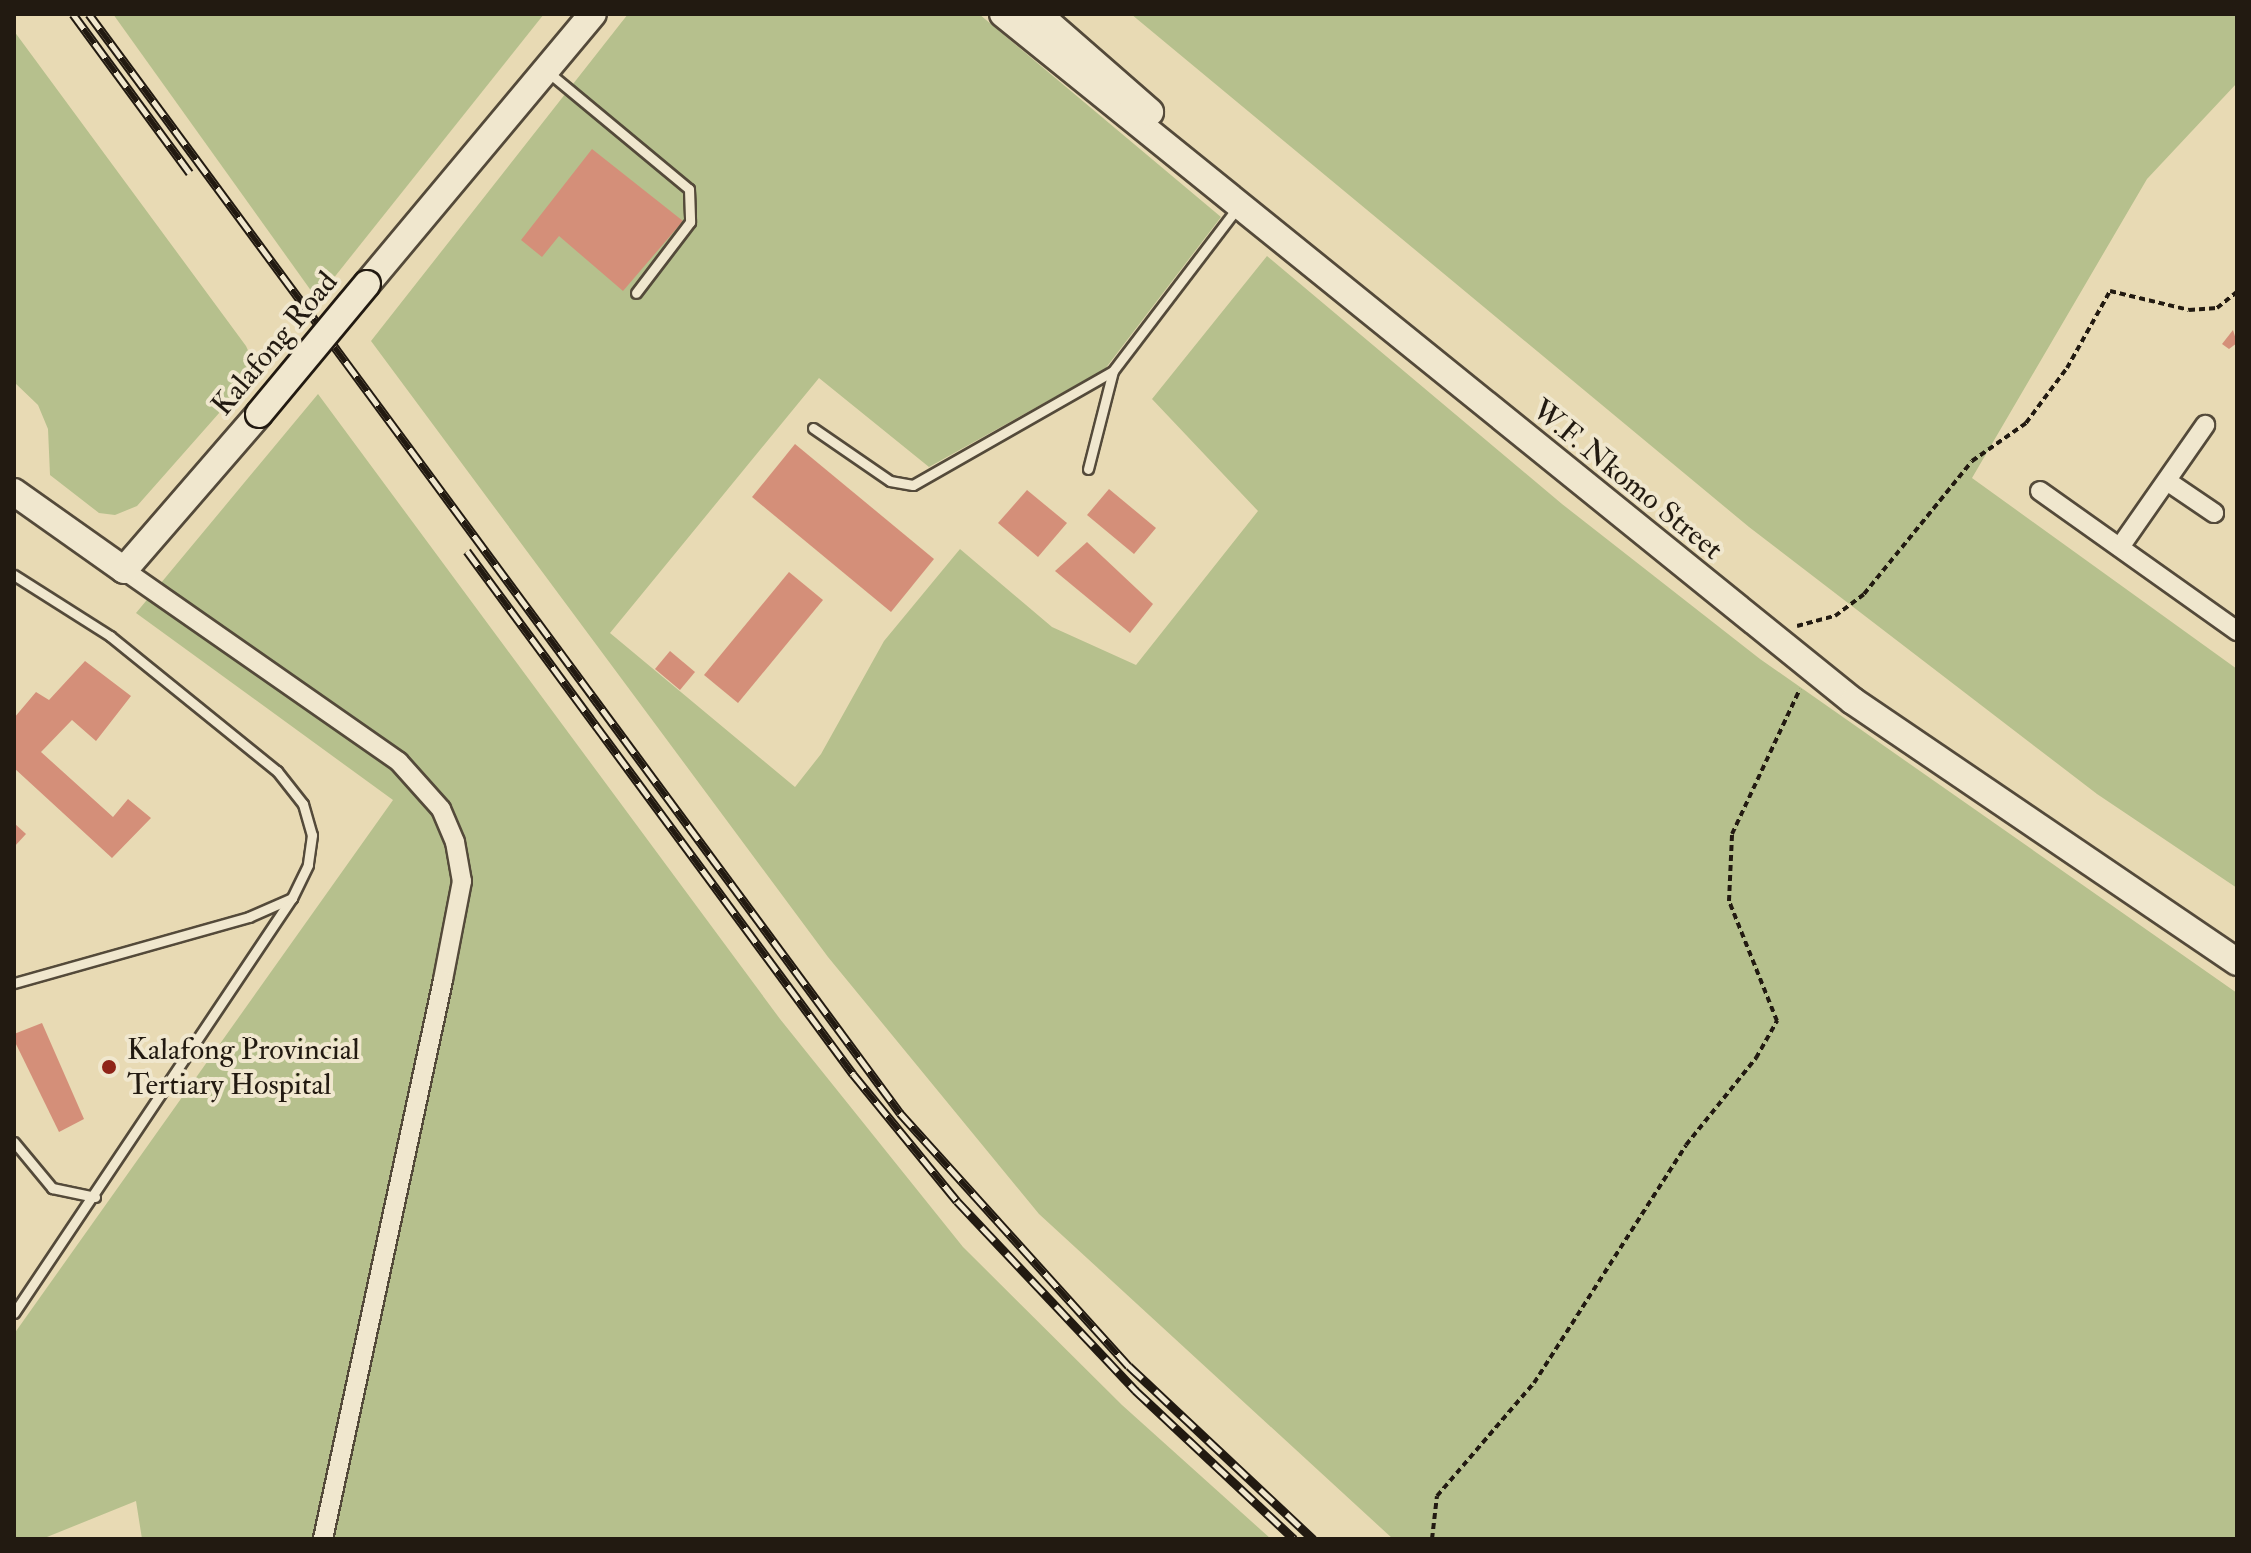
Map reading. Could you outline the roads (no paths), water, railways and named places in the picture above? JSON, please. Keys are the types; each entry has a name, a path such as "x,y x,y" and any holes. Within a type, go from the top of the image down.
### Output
{"main road":[{"name":"Kalafong Road","path":"550,59 579,14"},
{"name":"Kalafong Road","path":"124,570 259,414 550,59 593,14"},
{"name":"W.F. Nkomo Street","path":"1003,14 1242,200 1785,634 2237,945"},
{"name":"W.F. Nkomo Street","path":"1038,14 1242,200 1804,663 1955,773 2237,962"},
{"path":"14,492 124,570"}],"street":[{"path":"2120,547 2205,425"},
{"path":"2167,481 2214,513"},
{"path":"2040,491 2237,631"},
{"path":"124,570 399,762 441,809 455,842 462,881 446,966 323,1539"}],"lane":[{"path":"550,59 689,189 690,222 636,293"},
{"path":"1088,469 1113,371 1242,200"},
{"path":"813,428 890,481 913,485 1113,371"},
{"path":"14,575 110,636 277,771 303,804 312,835 308,865 292,898 95,1197 14,1313"},
{"path":"14,983 249,917 292,898"},
{"path":"14,1142 52,1188 95,1197"}],"railway":[{"path":"73,14 190,173"},
{"path":"89,14 900,1113 1129,1366 1313,1539"},
{"path":"467,551 853,1074 957,1201 1135,1390 1294,1539"}],"place":[{"name":"Kalafong Provincial Tertiary Hospital","path":"109,1067"}]}
